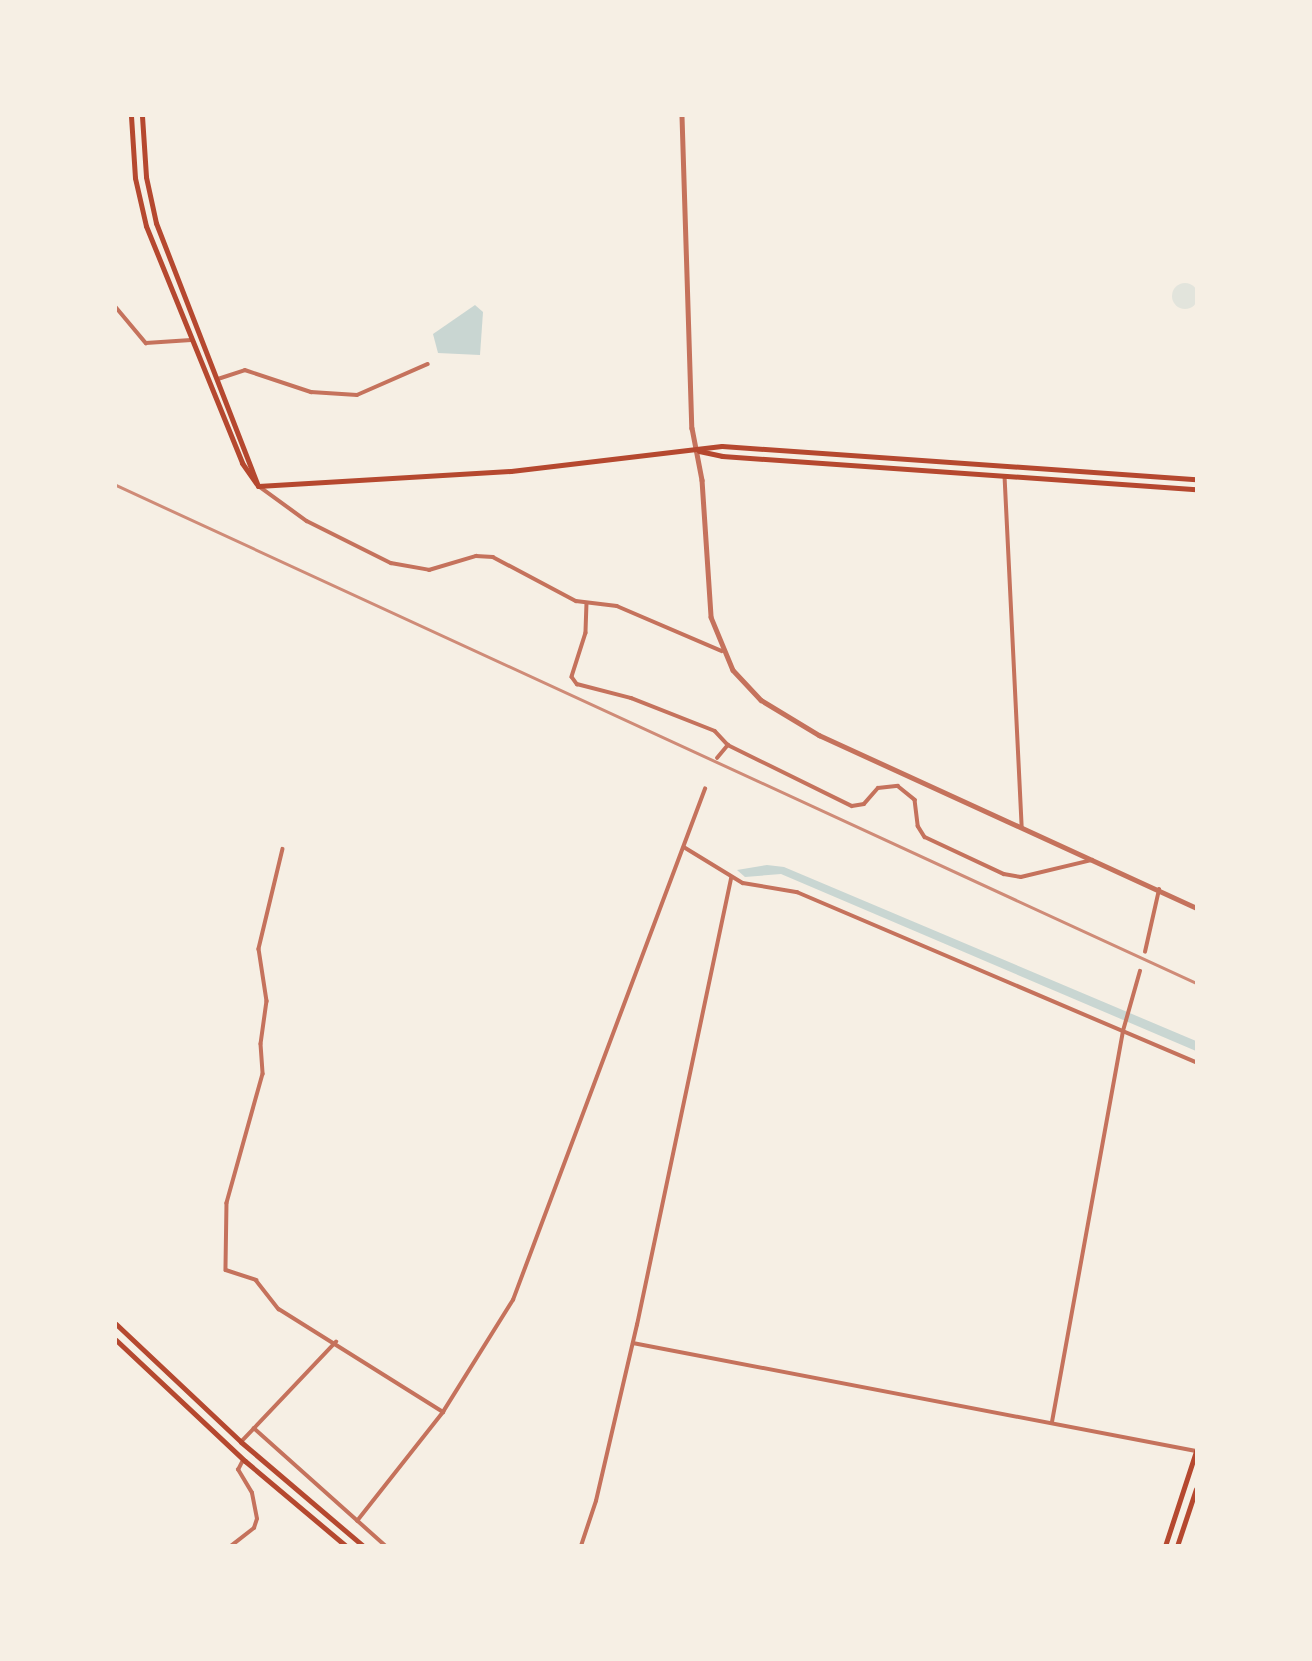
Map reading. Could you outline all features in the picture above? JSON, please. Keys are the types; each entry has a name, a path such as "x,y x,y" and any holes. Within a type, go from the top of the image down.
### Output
{"main road":[{"path":"131,116 142,212 242,463 258,486"},
{"path":"142,116 152,209 258,486"},
{"path":"258,486 511,471 722,446 1196,479"},
{"path":"696,450 722,456 1196,489"},
{"path":"116,1324 240,1442 363,1545"},
{"path":"116,1340 243,1459 346,1545"},
{"path":"1165,1545 1196,1451"},
{"path":"1177,1545 1196,1489"}],"street":[{"path":"682,116 692,428 709,606 722,651 752,693 819,735 1196,908"},
{"path":"116,307 146,343 191,340"},
{"path":"218,379 245,370 310,392 357,395 428,364"},
{"path":"1004,475 1022,827"},
{"path":"258,486 307,521 391,564 429,570 476,556 493,556 587,603 617,606 722,651"},
{"path":"587,603 586,634 573,681 715,731 728,745 852,807 864,804 878,788 898,786 915,800 918,826 925,838 1008,875 1021,877 1094,860"},
{"path":"717,758 728,745"},
{"path":"357,1521 443,1412 494,1336 523,1279 705,789"},
{"path":"684,847 731,878 796,892 1124,1028 1196,1062"},
{"path":"283,849 260,936 260,967 267,1001 261,1044 263,1074 227,1203 226,1270 256,1280 279,1309 336,1342 392,1382 443,1412"},
{"path":"581,1545 596,1501 633,1343 731,878"},
{"path":"1145,952 1159,889"},
{"path":"1052,1422 1124,1028 1140,971"},
{"path":"240,1442 336,1342"},
{"path":"633,1343 1196,1451"},
{"path":"254,1428 386,1545"},
{"path":"231,1545 254,1528 257,1519 252,1493 238,1470 243,1459"}],"shaded area":[{"path":"1185,283 1194,287 1198,296 1194,305 1185,309 1176,305 1172,296 1176,287"},
{"path":"475,305 483,312 480,355 438,353 433,334"},
{"path":"767,865 784,867 1196,1041 1196,1051 781,874 745,877 737,870"}],"railway":[{"path":"116,485 1196,983"}]}
